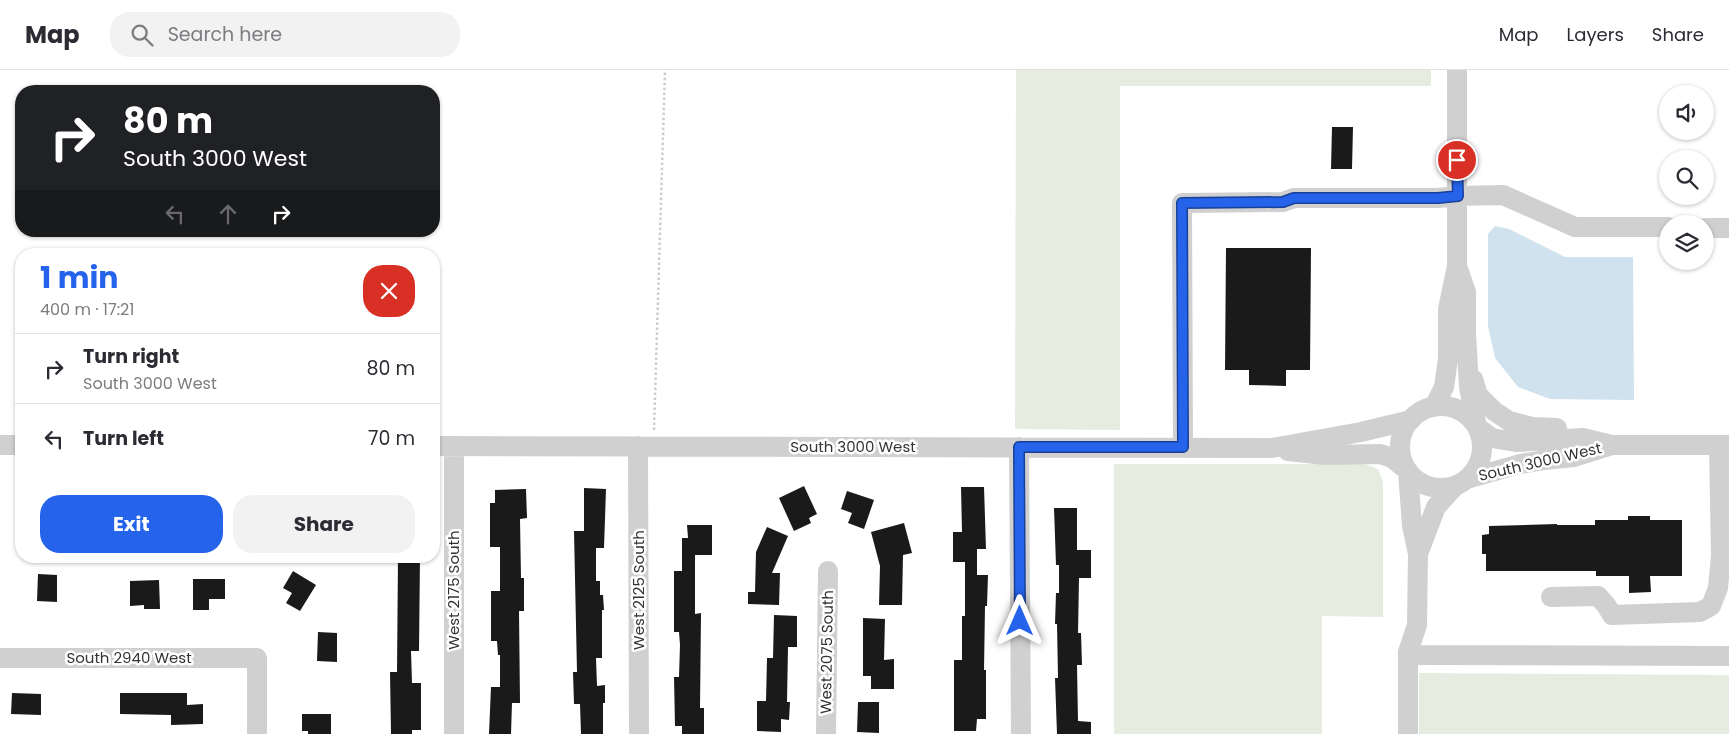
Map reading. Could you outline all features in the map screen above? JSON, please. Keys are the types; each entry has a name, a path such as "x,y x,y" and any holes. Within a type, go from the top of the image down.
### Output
{"street":[{"path":"1434,407 1444,387 1448,359 1448,309 1458,266 1457,70"},
{"path":"1183,447 1182,203 1283,202 1294,198 1438,198 1502,195 1575,227 1659,227"},
{"path":"1714,228 1729,228"},
{"path":"1418,554 1436,507 1475,471 1482,449 1469,387 1466,292 1458,266"},
{"path":"1468,365 1478,395 1494,411 1509,421 1532,427 1560,429 1583,438"},
{"path":"1461,482 1442,488 1429,486 1417,480 1408,470 1402,458 1401,445 1404,432 1411,420 1421,412 1434,407 1458,410 1469,417 1476,426"},
{"name":"South 3000 West","path":"440,446 1272,448 1352,434 1411,420"},
{"name":"South 3000 West","path":"1476,426 1492,438 1516,442 1583,438 1612,445 1724,445"},
{"path":"0,445 15,445"},
{"name":"South 3000 West","path":"1461,482 1520,464 1574,457 1612,445"},
{"path":"1551,597 1598,596 1612,615 1700,612 1711,606 1718,588 1724,445"},
{"name":"West 2175 South","path":"454,446 454,734"},
{"name":"West 2125 South","path":"639,734 646,446"},
{"path":"1019,447 1020,734"},
{"name":"South 3000 West","path":"1272,448 1300,454 1380,454 1392,458 1408,470"},
{"path":"1408,470 1412,526 1418,554 1417,625 1408,652 1408,734"},
{"name":"West 2075 South","path":"826,734 828,571"},
{"path":"1408,652 1419,655 1729,656"},
{"name":"South 2940 West","path":"0,658 257,658 257,734"}],"path":[{"path":"646,446 665,70"}],"shaded area":[{"path":"1016,70 1431,70 1431,86 1120,86 1120,430 1015,429"},
{"path":"1114,464 1365,464 1378,469 1383,482 1383,617 1322,616 1322,734 1114,734"},
{"path":"1419,673 1729,675 1729,734 1419,734"}],"water":[{"path":"1495,226 1509,229 1565,257 1633,257 1634,400 1550,399 1518,387 1495,358 1488,326 1488,234"}],"building":[{"path":"1332,127 1353,127 1352,169 1331,169"},
{"path":"1226,248 1311,248 1310,370 1286,370 1286,386 1249,385 1249,370 1225,370"},
{"path":"804,486 817,514 809,518 811,523 794,531 779,498"},
{"path":"961,487 984,487 986,549 977,549 977,575 988,575 987,606 985,606 984,670 986,670 986,719 977,719 976,731 954,731 954,660 962,660 962,616 965,616 965,562 953,562 953,532 962,532"},
{"path":"584,488 606,489 604,548 596,548 596,581 600,581 600,595 603,595 604,610 602,610 602,658 596,658 597,686 605,685 603,734 581,734 580,704 574,704 573,672 577,672 574,531 584,531"},
{"path":"526,489 527,518 520,519 521,578 524,578 524,611 519,611 520,703 512,703 511,734 489,734 491,687 500,687 500,655 498,655 497,641 491,641 491,591 500,591 500,547 490,547 490,503 495,503 495,490"},
{"path":"847,491 874,500 864,529 848,523 852,513 841,509"},
{"path":"1054,508 1077,508 1077,550 1091,550 1091,578 1079,578 1078,633 1081,633 1082,665 1077,665 1078,721 1091,722 1091,734 1057,734 1055,678 1058,678 1057,624 1055,624 1056,593 1059,593 1059,565 1056,565"},
{"path":"1628,516 1650,516 1650,520 1682,520 1682,576 1650,576 1651,592 1629,593 1629,576 1596,576 1596,571 1486,571 1486,554 1482,554 1482,535 1489,534 1489,526 1595,525 1595,520 1628,520"},
{"path":"904,523 912,553 903,555 902,605 879,605 880,566 871,532"},
{"path":"687,525 712,525 712,555 695,555 695,614 701,613 700,708 704,708 704,734 682,734 682,726 675,726 674,677 679,677 680,645 679,632 674,632 674,571 682,571 682,538 688,538"},
{"path":"767,527 788,536 772,573 780,573 779,605 748,604 748,592 755,592 756,552"},
{"path":"398,563 420,563 419,651 411,651 412,683 421,683 421,730 412,730 412,734 391,734 390,672 397,672"},
{"path":"293,571 316,585 300,611 286,603 292,593 283,588"},
{"path":"38,574 57,575 57,602 37,601"},
{"path":"193,579 225,579 225,599 209,599 209,610 193,610"},
{"path":"159,580 160,609 144,609 144,605 130,606 130,581"},
{"path":"774,615 797,616 797,647 788,647 787,702 790,702 789,720 781,719 781,732 757,731 757,701 766,701 767,658 773,658"},
{"path":"863,618 885,619 884,660 894,659 894,689 871,689 871,676 863,676"},
{"path":"318,632 337,633 337,662 317,661"},
{"path":"12,693 41,694 41,715 11,714"},
{"path":"120,693 187,693 187,705 203,704 203,724 171,725 171,715 120,714"},
{"path":"858,702 879,702 879,733 857,732"},
{"path":"302,714 331,714 331,734 308,734 308,731 302,731"}],"route":[{"path":"1020,621 1019,447 1183,447 1182,203 1283,202 1294,198 1438,198 1458,196 1457,160"}]}
